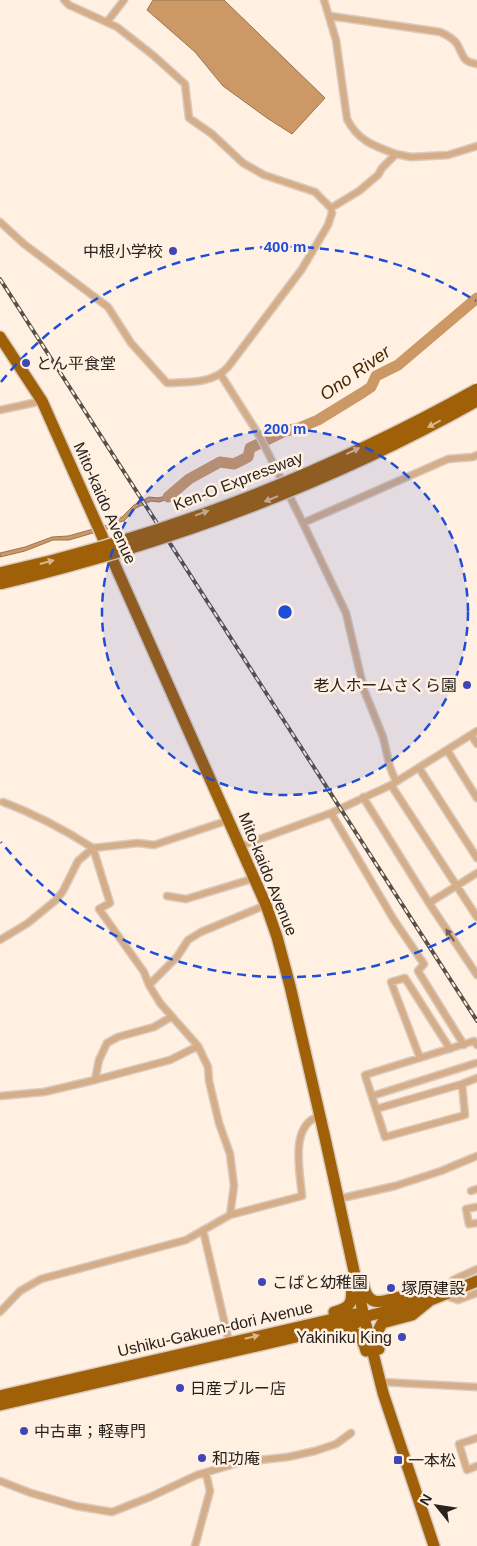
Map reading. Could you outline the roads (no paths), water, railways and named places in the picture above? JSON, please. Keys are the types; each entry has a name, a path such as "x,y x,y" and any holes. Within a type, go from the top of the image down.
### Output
{"highway":[{"name":"Mito-kaido Avenue","path":"0,336 42,401 266,905 277,936 379,1377 392,1423 434,1546"},
{"name":"Ken-O Expressway","path":"0,573 121,540 258,493 403,428 477,389"},
{"name":"Ken-O Expressway","path":"0,584 122,551 225,517 337,472 477,401"},
{"path":"349,1246 346,1251 352,1293 351,1302 343,1310 310,1319 300,1331 313,1337 346,1330 352,1331 362,1338 369,1363 379,1377"},
{"path":"353,1263 362,1277 365,1293 377,1302 407,1296 431,1300"},
{"path":"379,1377 381,1359 376,1335 382,1323 412,1315 431,1300 477,1281"},
{"name":"Ushiku-Gakuen-dori Avenue","path":"0,1396 300,1331 355,1314 364,1317 431,1300"},
{"name":"Ushiku-Gakuen-dori Avenue","path":"0,1405 230,1347"}],"street":[{"path":"0,222 24,244 108,307 131,343 167,384 208,380 221,375 302,270 328,225 332,213 331,208 315,192 264,175 243,163 212,134 189,118 186,84 154,56 107,22 69,5 64,0"},
{"path":"107,22 124,0"},
{"path":"324,0 336,40 346,120 352,131 378,147 411,157 448,155 477,146"},
{"path":"330,16 440,32 450,37 456,43 464,59 469,63 477,64"},
{"path":"331,208 358,191 396,154"},
{"path":"221,375 259,435 346,613 364,690 383,737 394,783 477,917"},
{"path":"0,410 42,401"},
{"path":"303,523 448,459 477,455"},
{"path":"240,846 330,814 394,783 474,733 477,744"},
{"path":"447,750 477,798"},
{"path":"419,768 477,858"},
{"path":"363,797 428,903 477,975"},
{"path":"3,802 20,808 67,831 94,848 110,903 99,909 139,964 149,985 171,1017 198,1046 208,1067 209,1081 219,1123 230,1154 234,1186 230,1214"},
{"path":"330,814 394,920 424,964 418,970 464,1045"},
{"path":"0,940 28,923 56,900 63,891 78,861 94,848 138,843 154,845 229,820"},
{"path":"428,903 477,873"},
{"path":"167,896 186,899 254,878"},
{"path":"149,985 177,957 188,940 201,932 266,905"},
{"path":"420,1058 391,982 405,978 450,1049"},
{"path":"96,1080 99,1060 107,1043 118,1037 154,1027 171,1017"},
{"path":"462,1084 465,1115 385,1137 365,1075 474,1041 477,1045"},
{"path":"0,1096 44,1092 96,1080 170,1060 198,1046"},
{"path":"372,1096 477,1063"},
{"path":"376,1109 477,1078"},
{"path":"0,1312 20,1291 41,1279 186,1240 230,1214 302,1196 298,1160 301,1132 312,1118 320,1116"},
{"path":"338,1199 395,1186 441,1171 477,1156"},
{"path":"477,1207 466,1209 469,1224 477,1223"},
{"path":"203,1230 230,1347"},
{"path":"477,1269 453,1280 444,1295 458,1300 477,1293"},
{"path":"379,1377 477,1387"},
{"path":"0,1481 76,1506 112,1512 150,1498 197,1475 241,1462 288,1457 315,1451 336,1444 351,1433"},
{"path":"477,1438 459,1444 468,1470 477,1466"},
{"path":"195,1546 210,1491 206,1473"}],"waterway":[{"name":"Ono River","path":"168,497 189,479 220,462 234,464 248,457 250,448 285,431 299,428 318,420 362,393 371,387 376,376 398,365 477,298"}],"railway":[{"path":"0,279 477,1021"}],"place":[{"name":"中根小学校","path":"173,251"},
{"name":"とん平食堂","path":"26,363"},
{"name":"老人ホームさくら園","path":"467,685"},
{"name":"こばと幼稚園","path":"262,1282"},
{"name":"塚原建設","path":"391,1288"},
{"name":"Yakiniku King","path":"402,1337"},
{"name":"日産ブルー店","path":"180,1388"},
{"name":"中古車；軽専門","path":"24,1431"},
{"name":"和功庵","path":"202,1458"},
{"name":"一本松","path":"398,1460"}]}
